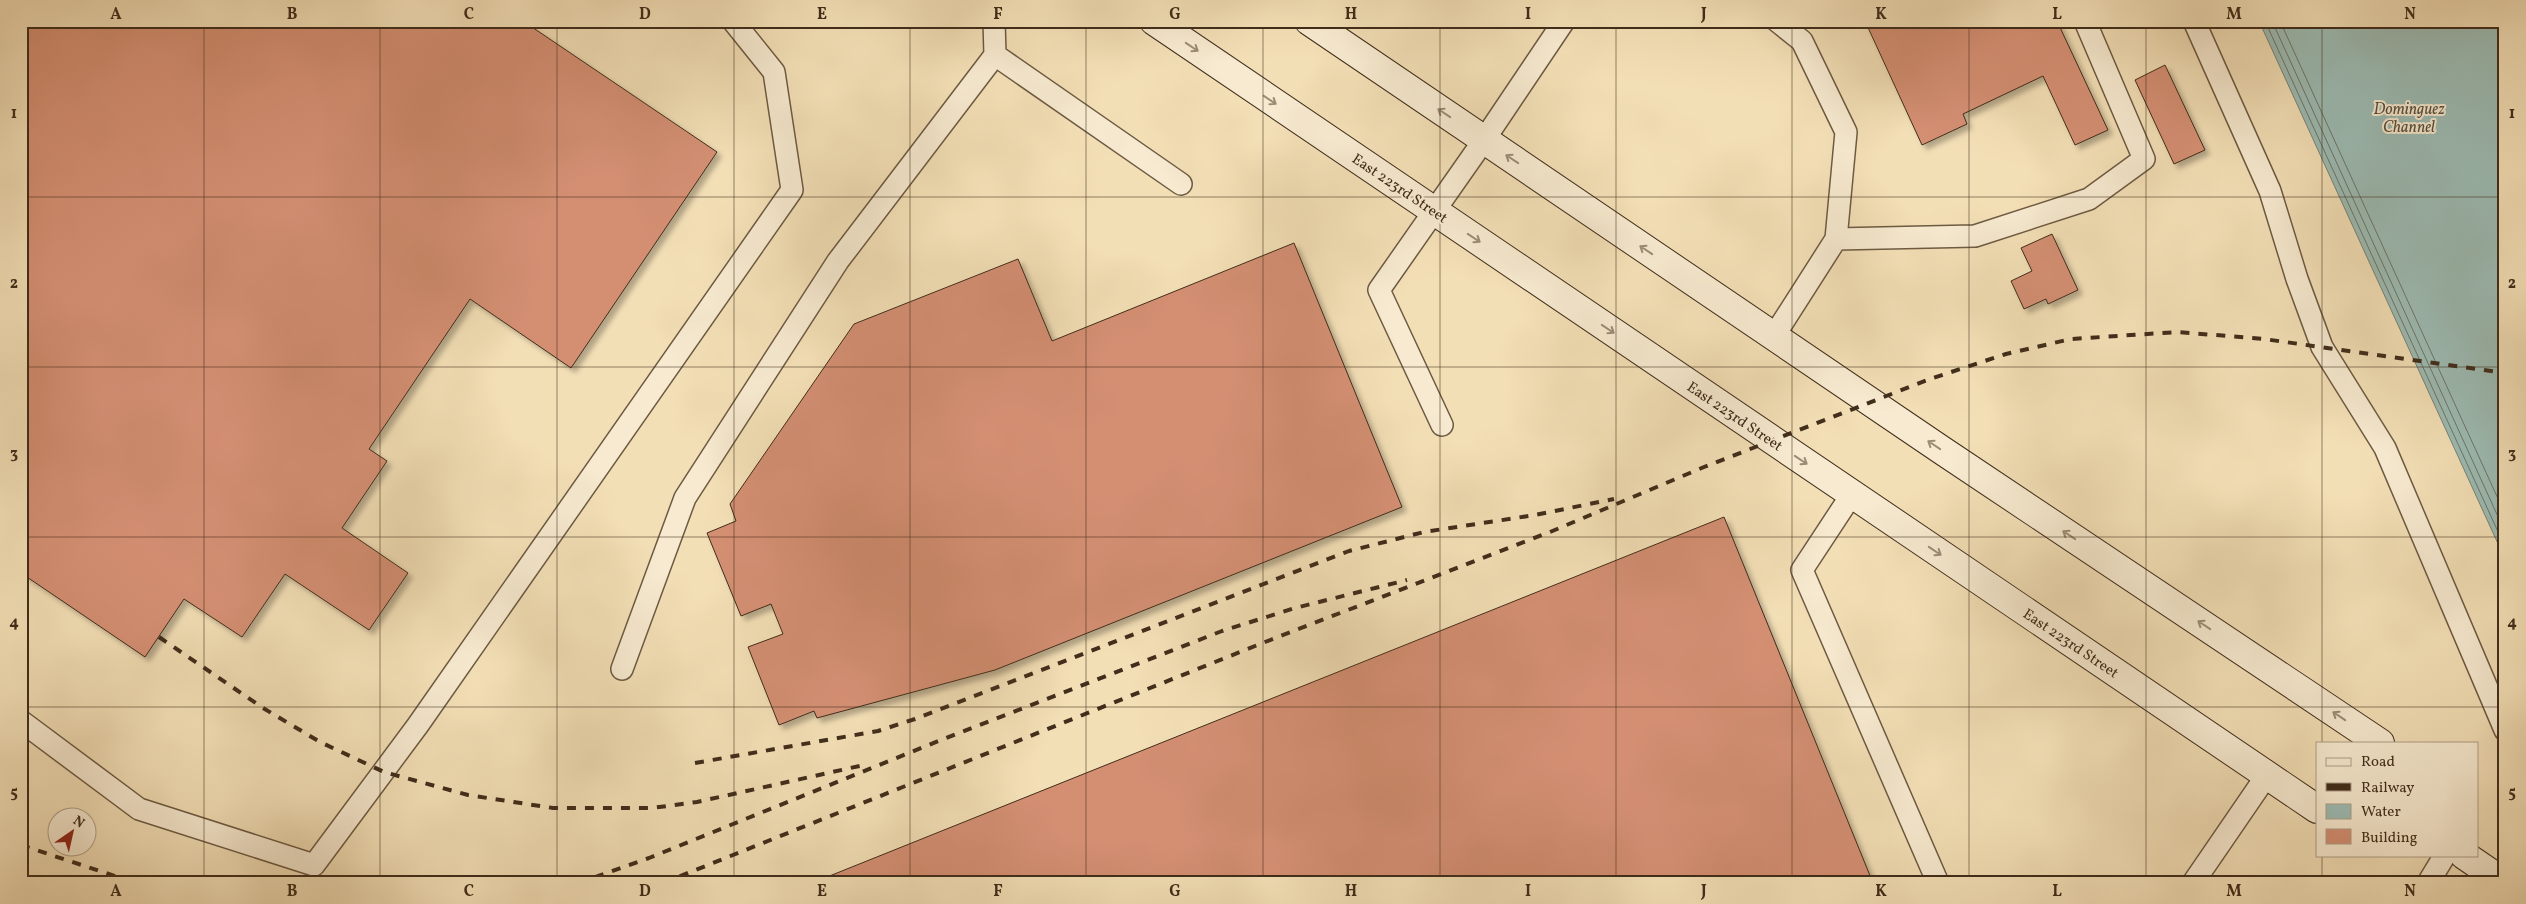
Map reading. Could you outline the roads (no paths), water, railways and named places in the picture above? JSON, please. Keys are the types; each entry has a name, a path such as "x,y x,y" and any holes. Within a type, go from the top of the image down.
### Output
{"main road":[{"name":"East 223rd Street","path":"1154,21 2316,808"},
{"path":"1309,21 2379,742"},
{"path":"2465,856 2505,883"}],"lane":[{"path":"21,721 139,810 314,865 424,716 792,190 774,72 732,21"},
{"path":"622,669 685,498 838,261 995,55 994,21"},
{"path":"1442,425 1379,290 1433,210 1484,140 1564,21"},
{"path":"1774,336 1836,239 1846,132 1802,41 1777,21"},
{"path":"1836,239 1975,236 2089,199 2144,159 2085,21"},
{"path":"2194,21 2270,191 2296,279 2322,347 2385,448 2505,730"},
{"path":"995,55 1181,184"},
{"path":"1852,494 1802,570 1938,883"},
{"path":"2193,883 2267,776"},
{"path":"2428,883 2444,856"}],"water":[{"name":"Dominguez Channel","path":"2259,21 2505,21 2505,559"}],"railway":[{"path":"663,883 1265,642 1550,532 1704,467 1930,379 2006,354 2071,339 2178,332 2264,339 2505,373"},
{"path":"695,763 878,731 915,719 1349,551 1424,532 1535,515 1614,499"},
{"path":"578,883 649,858 941,740 1222,631 1295,608 1407,580"},
{"path":"159,637 263,708 320,742 384,772 468,795 553,808 652,808 697,802 864,765"},
{"path":"21,845 136,883"}]}
